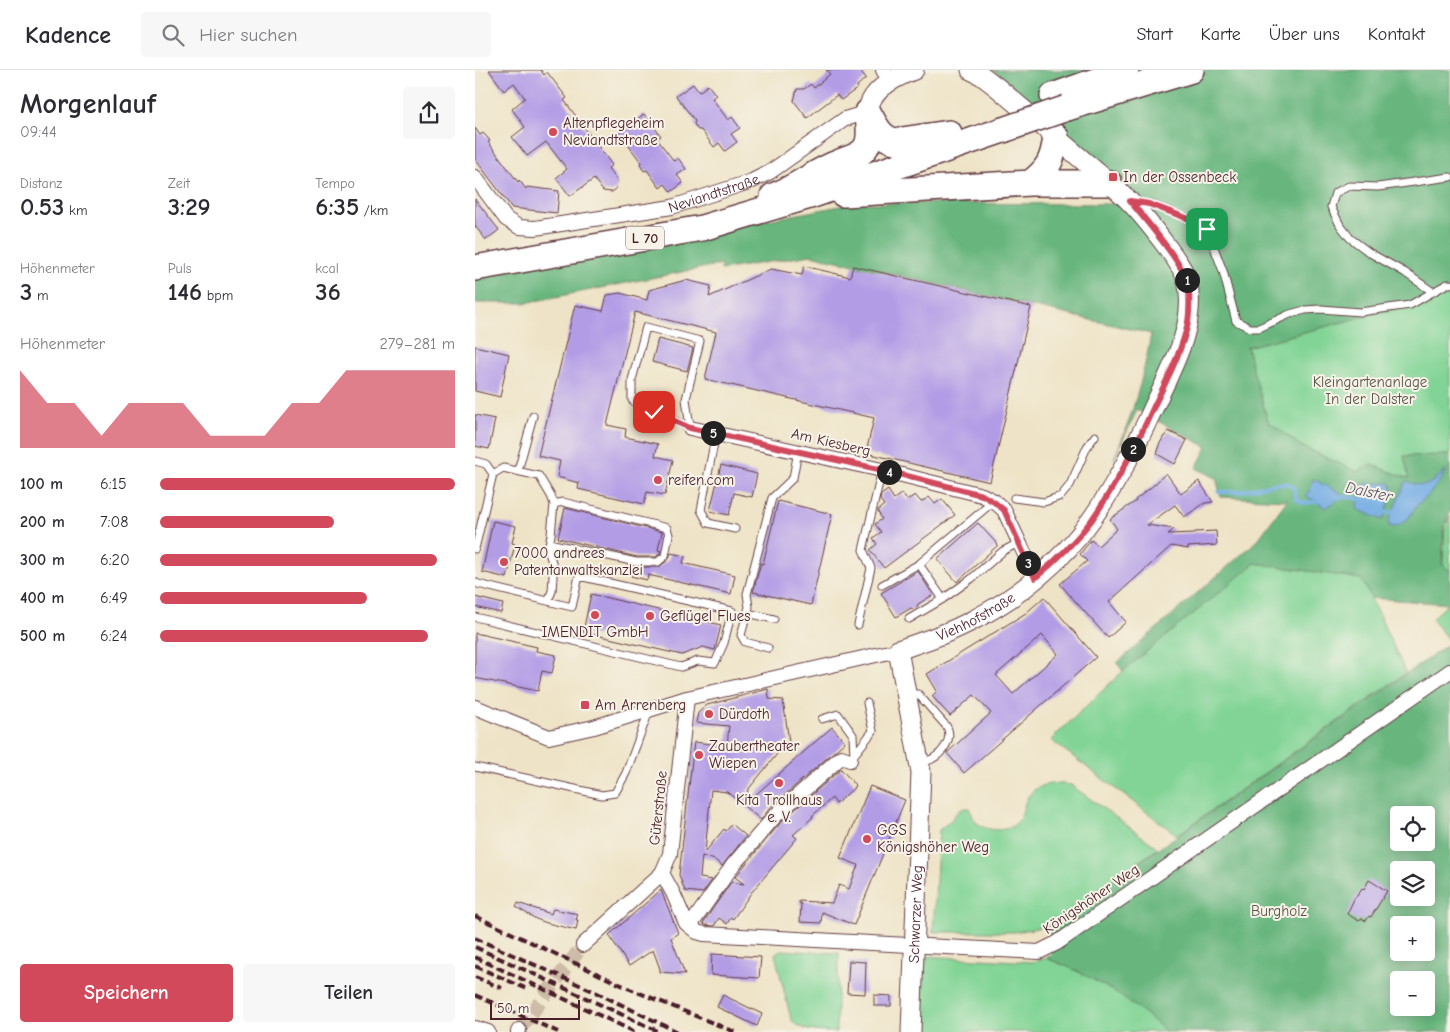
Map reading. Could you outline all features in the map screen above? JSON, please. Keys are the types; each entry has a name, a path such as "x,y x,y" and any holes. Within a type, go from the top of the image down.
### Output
{"highway":[{"name":"L 70","path":"1060,102 1126,70"},
{"name":"L 70","path":"475,268 702,228 813,195 996,124 1060,102 1191,70"},
{"path":"868,112 879,130 889,139 895,141 949,133"},
{"path":"782,193 817,172 861,154 867,146 869,138 868,112"},
{"name":"L 70","path":"475,257 699,217 782,193 949,133 996,124"},
{"path":"1030,184 1050,165 1055,150 1056,137"},
{"name":"L 70","path":"813,195 1030,184 1120,193"}],"street":[{"path":"868,112 871,100 886,76 904,74 914,70"},
{"path":"971,70 998,88 1120,193"},
{"name":"Neviandtstraße","path":"475,177 506,219 519,227 535,228 672,207 752,182 770,172 845,119 868,112"},
{"name":"Viehhofstraße","path":"475,707 549,737 594,727 687,698 898,650 934,638 977,618 1011,598 1055,561 1091,521 1143,432 1187,329 1190,303 1187,278 1152,227 1120,193"},
{"name":"Am Kiesberg","path":"690,428 883,470 982,495 1004,510 1035,578"},
{"name":"Schwarzer Weg","path":"898,650 921,772 911,1032"},
{"name":"Königshöher Weg","path":"690,926 697,932 704,934 1039,952 1048,948 1450,671"},
{"name":"Güterstraße","path":"583,944 662,873 670,854 687,698"},
{"path":"662,873 686,923 690,926 733,865 775,815 841,757 852,758"},
{"path":"475,1028 488,1032"}],"lane":[{"path":"1433,292 1404,272 1370,254 1350,238 1340,225 1331,207 1335,193 1349,186 1378,187 1450,177"},
{"path":"1120,193 1204,225 1223,271 1236,321 1250,328 1259,328 1290,314 1305,310 1321,309 1360,312 1410,305 1450,284"},
{"path":"646,327 700,341 686,399 690,428 663,415 643,409 632,400 632,380 646,327"},
{"path":"518,471 533,416"},
{"path":"716,433 701,510 708,523 735,529"},
{"path":"1014,498 1044,502 1061,496 1070,485 1087,446 1095,436"},
{"path":"768,648 745,642 741,635 749,607 747,594 772,498 793,478 798,451"},
{"path":"475,461 486,464 493,474"},
{"path":"475,549 493,474 503,468 539,476 551,496 553,504 548,550 553,577 552,591 548,601"},
{"path":"858,625 871,568 863,550 883,470"},
{"path":"549,543 636,562 659,562 665,556 669,536 667,528 563,502 553,504"},
{"path":"882,585 919,564 994,502"},
{"path":"909,619 943,599 971,579 1003,551 1020,542"},
{"path":"919,564 943,599"},
{"path":"475,582 572,607 579,576 732,611 724,643 715,663 698,661 681,667 475,617"},
{"path":"747,613 775,619"},
{"path":"907,694 918,694 950,732 946,745 937,755 931,760 920,761"},
{"path":"852,758 873,731 867,703"},
{"path":"475,767 602,795 615,793 626,774 649,711"},
{"path":"822,719 839,714 853,735 852,758"}],"green space":[{"path":"992,70 1450,70 1450,294 1247,347 1268,421 1301,446 1358,472 1370,464 1409,479 1404,456 1450,455 1450,511 1444,526 1442,564 1450,571 1449,604 1371,598 1361,579 1255,563 1123,671 1117,663 1257,541 1287,500 1221,497 1216,478 1196,468 1207,447 1137,410 1114,459 1136,398 1151,334 811,255 721,270 722,264 525,303 475,303 475,277 855,203 1113,204 1066,130"},
{"name":"Kleingartenanlage In der Dalster","path":"1450,294 1450,455 1404,456 1410,479 1370,464 1358,472 1301,446 1268,421 1247,347"},
{"path":"1450,515 1450,571 1443,566 1445,527"},
{"path":"1255,563 1362,579 1406,673 1177,835 1051,740 1123,671"},
{"path":"1450,602 1450,641 1449,641 1432,619"},
{"name":"Burgholz","path":"1450,643 1450,1032 1167,1032 1137,1007 1104,986 1077,971 1046,958 1052,953 1049,926"},
{"path":"1059,783 1071,785 1158,848 1049,926 1015,932 933,932 939,830 957,812 965,808 969,808 976,822 981,826 993,830 1006,829 1017,823 1027,799 1034,790 1044,785"},
{"path":"780,950 839,953 836,1032 805,1029 799,1027 791,1019 775,954"},
{"path":"922,956 1034,962 1046,958 1077,971 1104,986 1137,1007 1167,1032 919,1032"}],"water":[{"path":"1446,470 1428,496 1419,503 1407,520 1395,527 1389,526 1389,520 1406,481 1420,485 1428,484"},
{"path":"1313,479 1342,494 1342,497 1326,508 1305,495 1310,491"},
{"path":"1390,483 1393,491 1383,520 1357,509 1364,484"}],"building":[{"name":"Altenpflegeheim Neviandtstraße","path":"489,70 541,70 544,75 547,72 567,98 564,100 612,165 608,168 617,180 616,189 612,192 603,191 594,179 570,196 556,178 567,169 546,142 527,156 512,137 525,127 512,109 525,98 514,83 504,91"},
{"path":"826,70 860,70 866,78 857,86 858,88 841,100 837,95 807,118 794,101 797,89 804,89 811,84 814,88 830,74"},
{"path":"693,84 699,92 708,85 716,95 712,98 728,120 732,117 740,128 731,134 737,142 725,151 719,143 714,147 701,130 698,130 694,124 695,121 676,96"},
{"path":"644,114 661,136 657,139 674,161 678,158 686,169 677,175 683,183 671,192 665,184 660,188 647,170 644,171 640,165 641,162 619,133"},
{"path":"475,128 480,135 483,133 487,137 490,141 488,142 518,182 519,180 526,189 527,187 559,191 557,213 512,208 475,159"},
{"path":"475,199 499,230 486,240 475,226"},
{"path":"804,266 850,277 853,266 1031,307 990,482 866,453 874,418 705,379 716,332 635,312 607,425 626,429 625,437 658,444 655,456 673,460 665,495 647,492 644,504 578,489 579,483 557,477 560,461 538,456 575,305 603,311 607,295 620,293 647,300 649,290 686,280 711,286 709,297 771,269 802,275"},
{"path":"658,339 693,348 687,371 652,362"},
{"path":"475,346 509,354 500,397 475,391"},
{"path":"475,415 495,419 489,449 475,446"},
{"path":"1168,431 1187,440 1175,464 1157,454 1158,447"},
{"path":"721,465 757,474 752,497 734,493 729,515 710,511"},
{"path":"1166,473 1181,494 1199,481 1213,502 1205,503 1184,517 1175,505 1147,525 1174,529 1168,534 1216,531 1217,545 1188,547 1188,549 1171,546 1109,602 1126,622 1108,638 1060,584 1087,561 1080,554 1091,540 1098,546 1117,529 1110,519 1136,501"},
{"path":"888,490 894,499 902,493 907,500 915,495 921,502 929,497 935,504 942,499 955,515 884,568 870,550 877,544 873,538 881,532 875,524 882,519 878,512 884,505 880,500 881,495"},
{"path":"778,501 832,514 811,605 753,592 761,563 763,564"},
{"path":"565,508 662,532 658,550 661,551 656,557 637,557 558,538"},
{"path":"493,521 516,526 512,543 515,544 507,578 482,572"},
{"path":"978,523 998,545 957,582 937,559"},
{"path":"671,553 685,556 683,563 735,575 731,594 648,575 647,580 631,576 634,567 659,567 668,560"},
{"path":"918,571 933,595 918,604 917,607 911,608 896,617 881,593"},
{"path":"591,594 721,625 715,650 703,647 682,655 583,632"},
{"path":"475,597 503,604 501,613 475,607"},
{"path":"1044,597 1096,657 964,773 947,753 991,713 974,695 950,716 932,696 937,691 927,674 1026,613","holes":["1042,635 1058,654 1013,694 996,675"]},
{"path":"475,633 537,647 536,651 556,655 552,673 542,671 538,691 475,678"},
{"path":"768,689 769,699 783,700 789,742 784,743 777,751 777,754 747,791 753,797 832,727 845,742 770,808 761,820 727,792 711,790 705,852 724,829 726,831 732,824 746,836 722,866 715,860 702,856 700,878 712,880 703,893 685,891 679,875 694,742 727,746 729,726 696,723 698,713 707,705"},
{"path":"841,769 856,786 836,804 832,798 793,835 797,838 751,893 733,919 731,917 727,924 719,918 714,926 705,925 703,923 731,882 744,884 735,877 782,821"},
{"path":"870,786 905,800 854,925 822,912 821,923 800,922 801,904 799,901 832,903 839,885 849,889 858,865 840,858"},
{"path":"1369,880 1387,891 1371,917 1369,916 1366,921 1361,918 1359,921 1347,914 1355,897 1362,888 1364,889"},
{"path":"661,890 678,933 671,938 685,974 660,972 653,950 629,966 609,935"},
{"path":"518,903 551,914 553,909 578,914 576,930 536,919 516,907"},
{"path":"712,954 761,957 759,978 711,975"},
{"path":"849,961 866,962 865,994 847,993"},
{"path":"723,995 762,1014 757,1026 717,1007"},
{"path":"874,995 891,996 891,1006 874,1006"}],"waterway":[{"name":"Dalster","path":"1219,492 1242,491 1268,485 1283,484 1293,487 1296,499 1304,503 1321,501"},
{"name":"Dalster","path":"1337,498 1351,497 1364,501"},
{"name":"Dalster","path":"1382,511 1386,513 1396,511"}],"tunnel":[{"path":"519,1030 583,945"}],"railway":[{"path":"475,916 630,989 735,1032"},
{"path":"475,938 678,1032"},
{"path":"475,947 660,1032"},
{"path":"475,957 635,1032"},
{"path":"475,966 525,988"},
{"path":"475,977 502,988"},
{"path":"475,995 558,1032"}],"place":[{"name":"Altenpflegeheim Neviandtstraße","path":"553,132"},
{"name":"In der Ossenbeck","path":"1113,177"},
{"name":"reifen.com","path":"658,480"},
{"name":"7000 andrees Patentanwaltskanzlei","path":"504,562"},
{"name":"IMENDIT GmbH","path":"595,615"},
{"name":"Geflügel Flues","path":"650,616"},
{"name":"Am Arrenberg","path":"585,705"},
{"name":"Dürdoth","path":"709,714"},
{"name":"Zaubertheater Wiepen","path":"699,755"},
{"name":"Kita Trollhaus e. V.","path":"779,783"},
{"name":"GGS Königshöher Weg","path":"867,839"}],"route":[{"path":"654,412 690,428 883,470 982,495 1004,510 1035,578 1075,541 1102,503 1143,432 1187,329 1190,303 1187,278 1172,254 1130,201 1149,204 1204,225 1207,229"}]}
